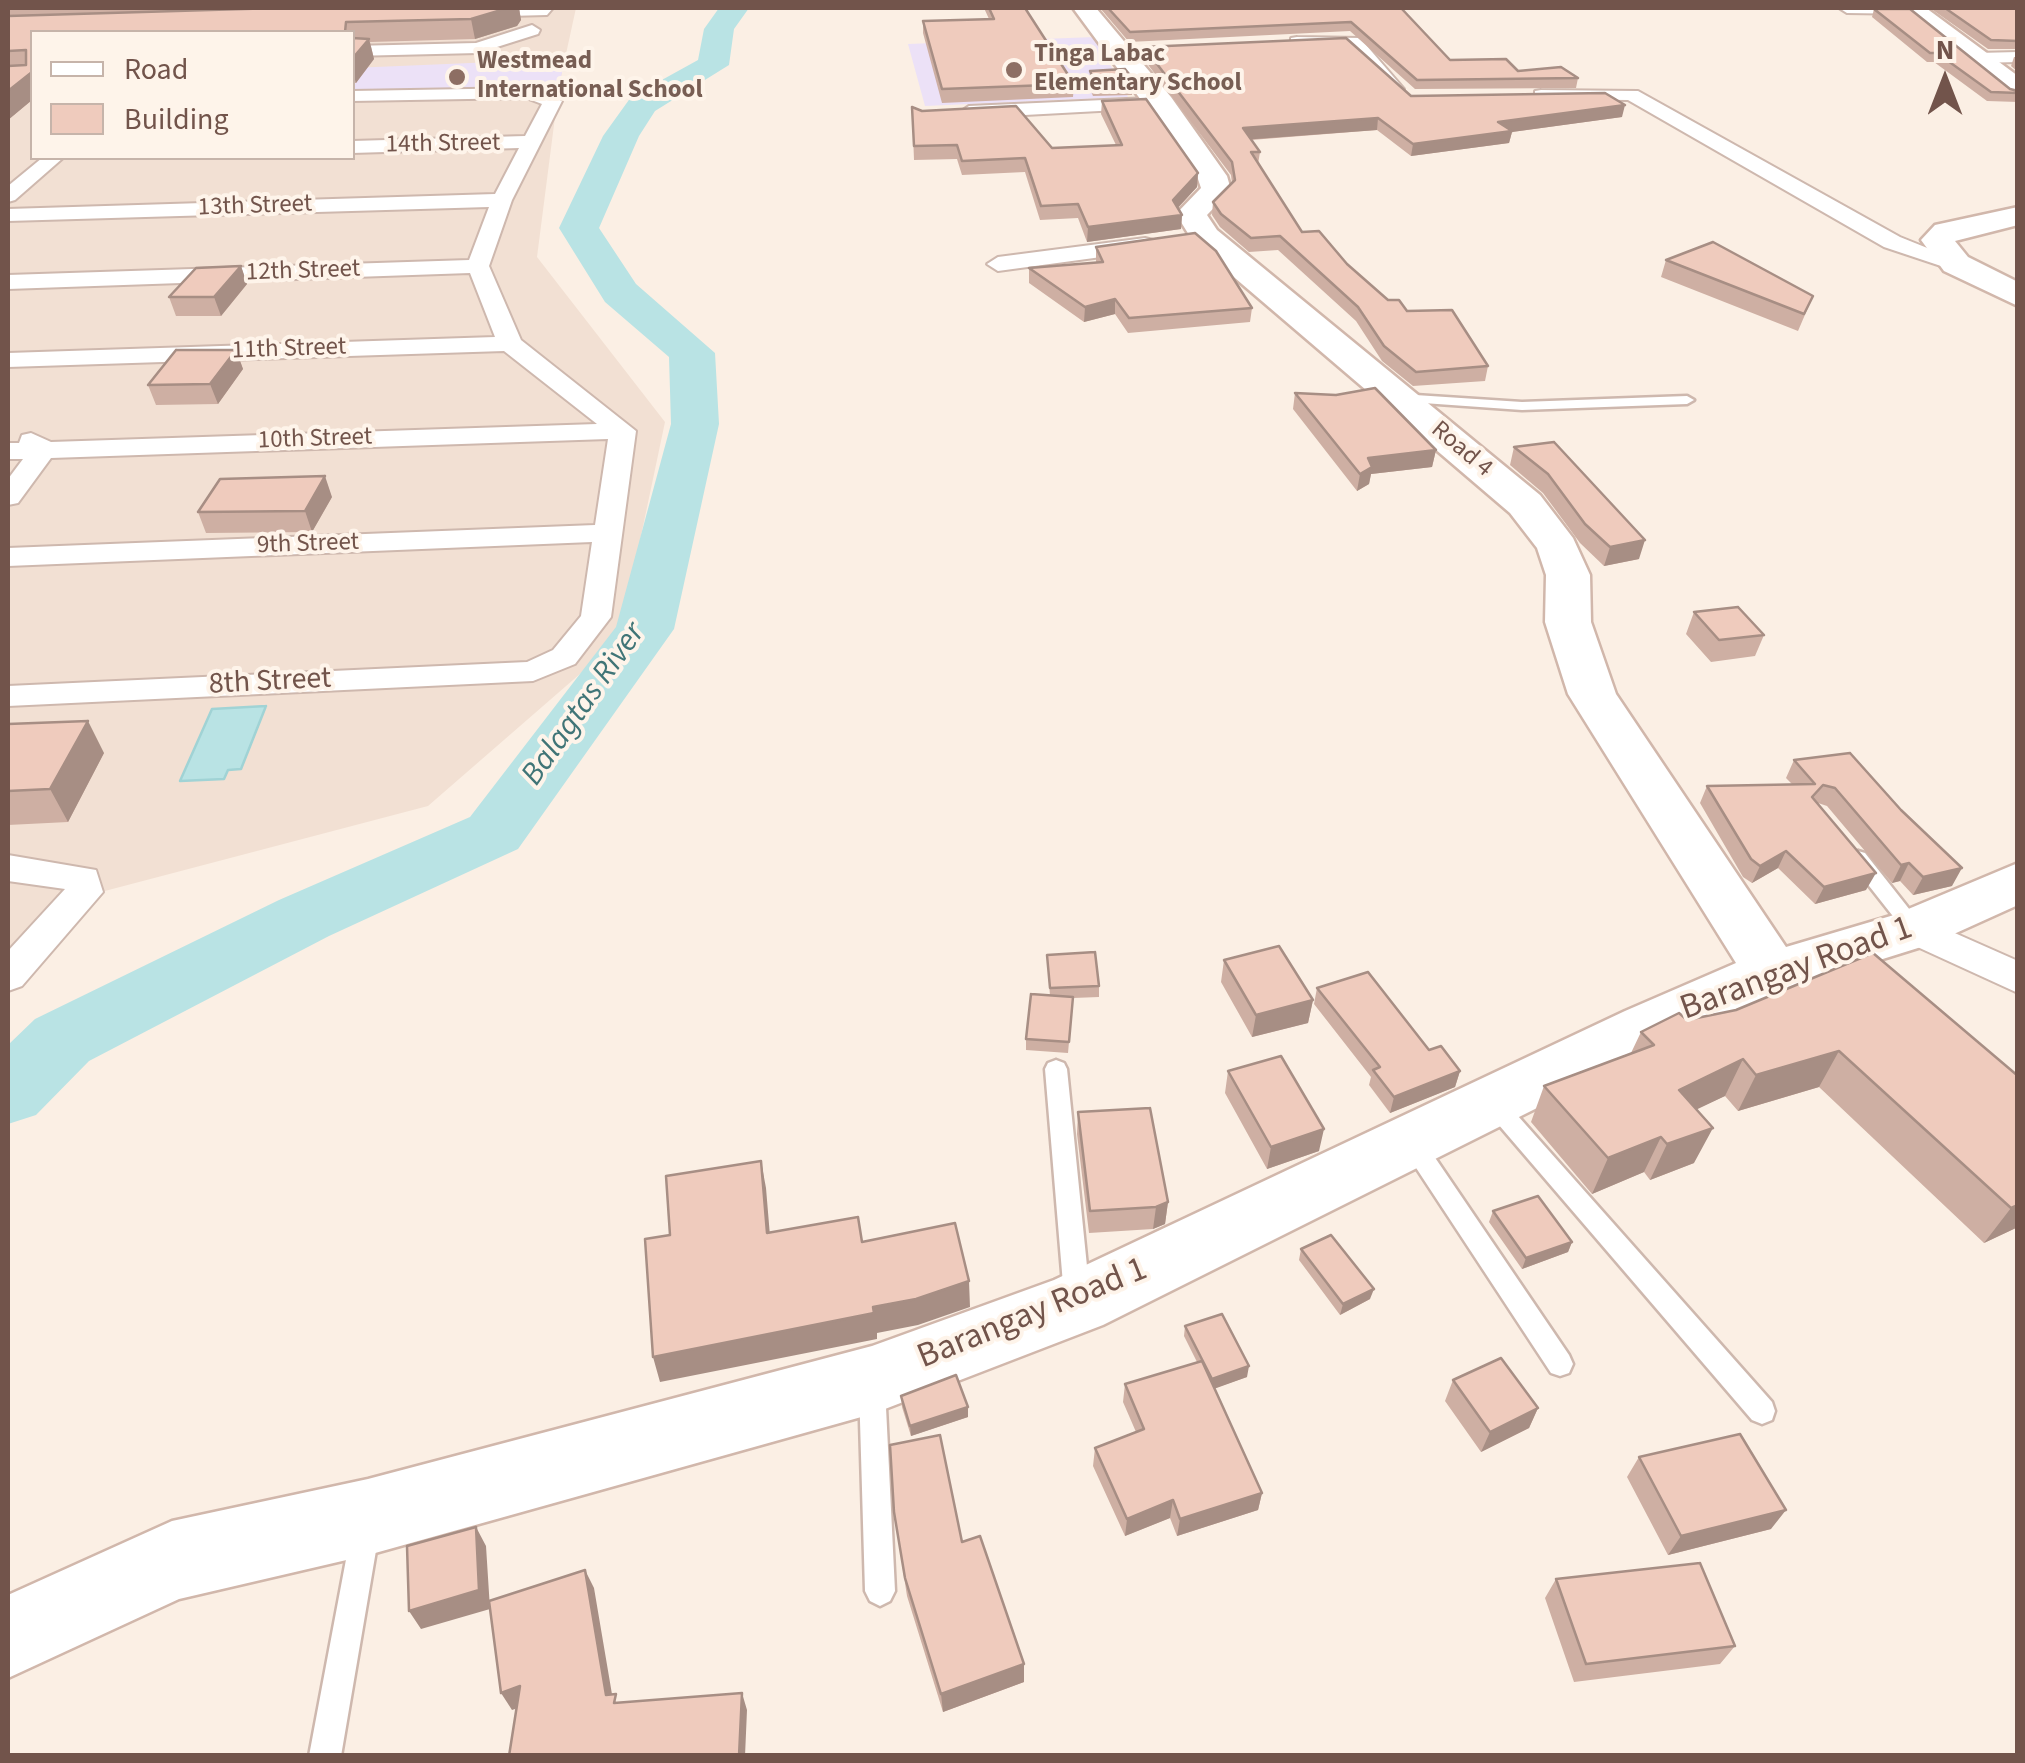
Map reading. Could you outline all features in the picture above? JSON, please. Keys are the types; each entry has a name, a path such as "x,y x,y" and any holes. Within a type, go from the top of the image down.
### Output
{"street":[{"path":"998,264 1199,248 1191,214 1216,190 1212,176 1125,50 1084,8"},
{"path":"1846,8 1912,8 1978,58 2015,76"},
{"path":"450,13 547,10"},
{"path":"355,50 478,48 532,30"},
{"path":"1269,43 1350,40 1409,99"},
{"path":"355,96 528,93 553,101 502,200 478,266 510,344 623,430 608,533"},
{"path":"1526,96 1632,95 1892,242 1956,264 2018,296"},
{"path":"942,113 1161,103"},
{"name":"14th Street","path":"355,147 534,142"},
{"path":"8,196 51,160"},
{"name":"13th Street","path":"8,214 502,200"},
{"path":"1956,264 1939,247 1937,240 1946,232 2018,216"},
{"name":"Road 4","path":"1199,248 1400,398 1525,504 1558,547 1568,575 1568,622 1592,694 1772,972"},
{"name":"12th Street","path":"8,282 478,266"},
{"name":"11th Street","path":"8,360 510,344"},
{"path":"8,426 44,449 8,498"},
{"name":"10th Street","path":"8,451 623,430"},
{"name":"9th Street","path":"8,557 608,533"},
{"name":"8th Street","path":"8,696 533,670 564,657 583,639 596,618 608,533"},
{"path":"8,868 83,879 84,892 8,976"},
{"name":"Barangay Road 1","path":"8,1636 172,1561 368,1517 872,1380 1078,1303 1646,1027 1772,972 1914,929 2018,882"},
{"path":"1914,929 2018,978"}],"lane":[{"path":"1400,398 1522,406 1687,400"},
{"path":"1848,846 1914,929"},
{"path":"1056,1069 1078,1303"},
{"path":"1494,1104 1762,1411"},
{"path":"1410,1139 1560,1364"},
{"path":"872,1380 880,1591"},
{"path":"324,1756 368,1517"}],"shaded area":[{"path":"8,8 576,8 559,86 537,257 665,422 619,640 428,806 101,892 8,988"},
{"name":"Tinga Labac Elementary School","path":"1095,37 1128,97 925,106 908,44"},
{"name":"Westmead International School","path":"565,59 559,86 355,91 355,68"}],"water":[{"path":"266,706 241,769 228,770 224,779 180,781 212,709"}],"building":[{"path":"278,8 508,8 471,19 346,22 345,30 30,30 30,74 8,91 8,66 26,65 26,50 8,51 8,16"},
{"path":"989,8 1025,8 1074,84 942,89 923,21 994,19"},
{"path":"1108,8 1401,8 1450,60 1506,59 1518,71 1561,67 1578,78 1417,80 1351,22 1130,32"},
{"path":"1945,8 2018,8 2018,41 1991,40"},
{"path":"1874,9 1910,9 2018,93 1991,92 1937,53 1930,53"},
{"path":"355,38 369,39 355,55"},
{"path":"1346,38 1411,96 1605,93 1625,105 1498,122 1512,131 1413,144 1378,118 1243,128 1260,152 1251,152 1302,232 1319,231 1347,264 1388,300 1399,300 1407,311 1452,310 1488,366 1416,372 1384,346 1358,307 1280,236 1251,238 1221,214 1213,202 1235,180 1232,162 1144,47"},
{"path":"1125,69 1133,79 1094,80 1090,71"},
{"path":"1146,99 1198,173 1173,200 1182,215 1088,227 1078,204 1041,206 1025,158 962,161 957,145 914,146 912,107 922,111 1016,106 1052,148 1122,145 1102,101"},
{"path":"1195,233 1216,251 1252,308 1129,318 1115,299 1085,307 1029,268 1103,262 1096,247"},
{"path":"1713,242 1813,296 1804,314 1666,260"},
{"path":"241,266 214,297 169,297 196,268"},
{"path":"176,350 236,350 210,384 148,385"},
{"path":"1375,388 1436,450 1368,458 1372,467 1360,474 1295,393 1336,395"},
{"path":"1554,442 1645,540 1610,547 1585,524 1548,474 1514,447"},
{"path":"325,476 305,511 198,512 220,479"},
{"path":"1738,607 1764,635 1719,640 1694,612"},
{"path":"88,721 50,789 8,791 8,724"},
{"path":"1850,753 1901,810 1962,868 1923,877 1909,863 1901,865 1835,788 1823,785 1812,797 1876,873 1824,887 1786,851 1760,866 1751,859 1707,786 1815,784 1794,760"},
{"path":"1279,946 1313,1000 1256,1015 1224,960"},
{"path":"1095,952 1099,986 1050,988 1047,955"},
{"path":"1873,953 2018,1076 2018,1205 2011,1208 1839,1051 1756,1075 1743,1059 1679,1090 1713,1128 1667,1144 1661,1137 1608,1158 1544,1086 1654,1045 1641,1032 1679,1013 1687,1020 1736,1010"},
{"path":"1368,972 1429,1050 1441,1046 1460,1071 1394,1097 1373,1070 1380,1067 1317,988"},
{"path":"1031,994 1073,997 1069,1042 1026,1039"},
{"path":"1281,1056 1324,1129 1271,1147 1228,1071"},
{"path":"1150,1108 1168,1202 1156,1207 1090,1211 1078,1112"},
{"path":"761,1161 767,1233 858,1217 862,1242 955,1223 969,1281 916,1299 873,1307 874,1313 653,1357 645,1239 670,1235 666,1176"},
{"path":"1538,1196 1572,1242 1526,1258 1493,1211"},
{"path":"1331,1235 1374,1289 1343,1304 1301,1249"},
{"path":"1222,1314 1249,1366 1212,1379 1185,1326"},
{"path":"1501,1358 1538,1408 1490,1432 1453,1380"},
{"path":"1202,1361 1262,1493 1180,1519 1173,1500 1127,1519 1095,1448 1144,1429 1125,1384"},
{"path":"956,1375 968,1407 910,1426 901,1396"},
{"path":"1740,1434 1786,1510 1681,1536 1639,1457"},
{"path":"940,1435 962,1542 980,1536 1024,1664 941,1694 905,1578 894,1512 890,1445"},
{"path":"476,1527 479,1590 409,1611 407,1546"},
{"path":"1700,1563 1735,1646 1586,1664 1556,1579"},
{"path":"585,1570 606,1695 616,1694 614,1703 742,1693 739,1756 509,1756 520,1686 501,1693 489,1601"}],"waterway":[{"name":"Balagtas River","path":"8,1093 62,1040 304,918 494,833 645,629 695,424 692,353 620,293 579,228 621,136 643,104 713,65 719,29 734,8"}],"place":[{"name":"Tinga Labac Elementary School","path":"1014,70"},
{"name":"Westmead International School","path":"457,77"}]}
